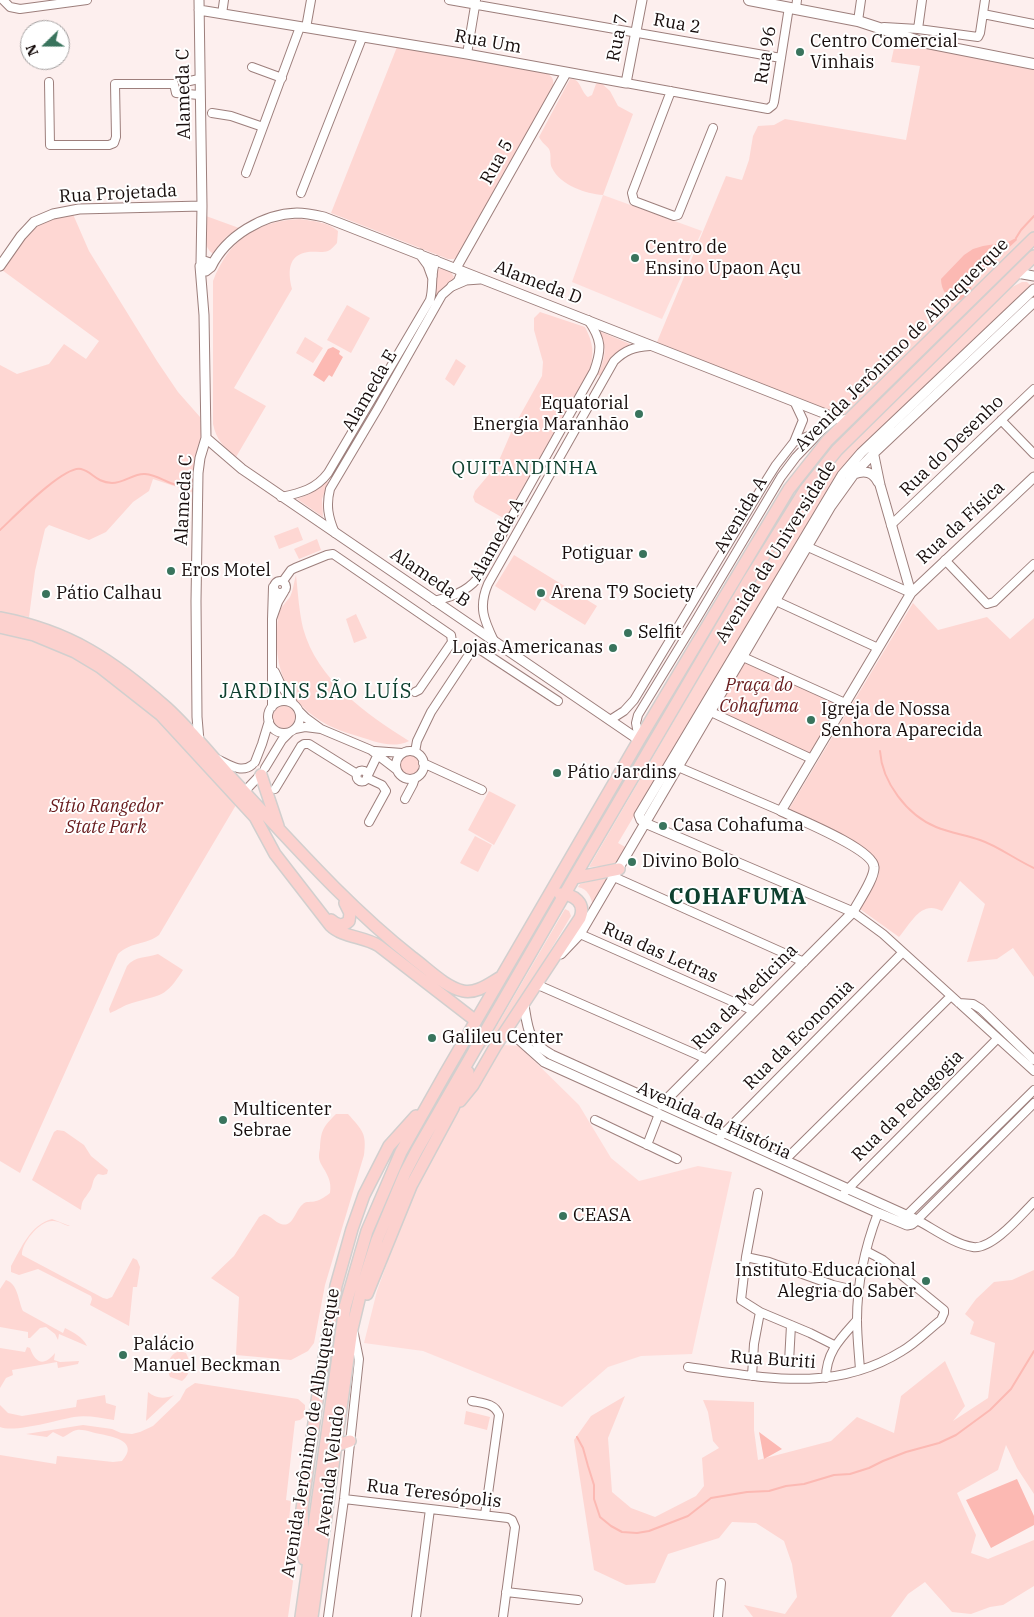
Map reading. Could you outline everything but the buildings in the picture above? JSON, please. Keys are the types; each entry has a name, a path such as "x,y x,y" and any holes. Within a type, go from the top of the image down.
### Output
{"main road":[{"path":"749,0 794,5 858,21 922,42 1034,64"},
{"name":"Avenida Jerônimo de Albuquerque","path":"301,1617 341,1334 351,1283 367,1231 401,1152 639,740 789,489 817,453 850,419 1034,238"},
{"name":"Avenida Jerônimo de Albuquerque","path":"312,1617 352,1329 362,1287 377,1240 405,1173 574,878 747,583 805,490 837,450 1034,256"},
{"path":"0,618 32,625 65,636 96,653 155,698 199,741 319,873 350,911 351,918 347,924 340,925 332,921 299,879 275,854"},
{"path":"0,627 34,635 75,652 100,667 140,698 173,728 255,817 275,854 333,928 379,946 476,1021"},
{"path":"263,771 280,830"},
{"path":"574,878 616,872"},
{"path":"319,873 382,934 450,985 461,990 472,991 503,976"},
{"path":"550,894 565,894"},
{"name":"Avenida da Universidade","path":"453,1108 473,1085 502,1036 582,915 582,909 578,901 565,894"},
{"path":"453,1108 481,1038"},
{"path":"306,1582 302,1509 336,1286 364,1195 389,1146 430,1099"},
{"name":"Avenida Jerônimo de Albuquerque","path":"352,1329 411,1186 453,1108"},
{"path":"336,1446 350,1440"},
{"path":"303,1536 311,1546 319,1544 323,1540"}],"street":[{"path":"3,0 10,8 20,9 87,0"},
{"path":"222,14 224,0"},
{"path":"246,173 303,27 311,0"},
{"name":"Rua 2","path":"449,0 476,2 781,58"},
{"name":"Rua 7","path":"626,83 642,0"},
{"path":"858,21 860,0"},
{"path":"918,29 922,0"},
{"path":"877,27 918,29 978,37 985,0"},
{"path":"466,54 476,2"},
{"name":"Rua Um","path":"199,5 222,14 466,54 765,109 770,108"},
{"name":"Alameda C","path":"199,5 202,237 206,265 204,315 206,438 198,472 197,717 199,741"},
{"name":"Rua 96","path":"770,108 782,79 781,58 794,5"},
{"path":"983,14 1034,24"},
{"path":"301,193 362,38"},
{"path":"252,66 282,78"},
{"name":"Rua 5","path":"459,270 566,72"},
{"path":"185,82 199,79"},
{"path":"49,82 50,145 112,144 116,138 115,84 174,84 176,93 199,95"},
{"path":"671,91 632,193 634,201 674,216 678,215 713,128"},
{"path":"212,113 231,116 263,127"},
{"name":"Rua Projetada","path":"0,266 21,236 34,222 53,214 79,209 202,206"},
{"name":"Alameda D","path":"206,265 230,241 254,225 273,217 296,213 314,215 336,221 436,260 796,403 836,418 850,419"},
{"path":"420,254 428,265 432,276"},
{"name":"Alameda E","path":"281,496 309,490 323,480 370,404 430,300 433,269 436,260"},
{"name":"Alameda E","path":"335,533 328,511 327,502 330,489 442,296 459,279 459,270"},
{"path":"1017,273 1034,276"},
{"path":"452,286 466,280 482,279"},
{"name":"Avenida da Universidade","path":"645,823 639,818 640,812 727,676 826,499 872,449 1034,289"},
{"name":"Avenida da Universidade","path":"872,449 1034,302"},
{"name":"Alameda A","path":"434,601 468,588 477,578 594,372 599,357 600,345 595,330 588,320"},
{"name":"Alameda A","path":"494,641 486,625 483,611 482,600 488,584 614,361 631,348 650,346"},
{"path":"391,368 397,367 399,372"},
{"name":"Rua do Desenho","path":"891,525 1034,389"},
{"name":"Avenida A","path":"610,720 624,711 634,700 764,484 794,442 803,420 796,403"},
{"path":"370,404 373,408 378,408"},
{"name":"Avenida A","path":"639,740 636,723 638,715 784,472 796,456 836,418"},
{"path":"1001,420 1034,454"},
{"name":"Avenida A","path":"794,442 821,431"},
{"name":"Alameda B","path":"206,438 242,469 639,740"},
{"path":"872,449 880,485 911,593"},
{"path":"851,471 870,473 880,485"},
{"name":"Avenida da Universidade","path":"727,676 743,657 851,471"},
{"name":"Rua da Física","path":"781,811 911,593 1034,477"},
{"path":"808,547 911,593"},
{"path":"282,581 291,570 333,554 451,636 452,642 419,690 415,692"},
{"path":"945,560 987,604 994,602 1034,564"},
{"path":"213,757 241,769 247,768 253,763 262,744 272,707 273,587 276,581 282,581"},
{"path":"272,619 286,586 282,581"},
{"path":"273,587 274,591 278,593 284,592"},
{"path":"776,601 878,648"},
{"path":"686,615 696,620"},
{"path":"415,752 431,712 472,650 479,649 558,702"},
{"path":"743,657 845,703"},
{"path":"273,665 277,680 297,708 321,730"},
{"name":"Avenida da Universidade","path":"550,966 580,934 711,712 719,688"},
{"path":"244,792 263,771 282,740 300,720 297,708 291,703 281,702 272,707"},
{"path":"711,712 812,759"},
{"path":"185,727 194,725 197,717"},
{"path":"269,721 275,730 280,732 305,728 321,730 374,752 403,777 411,778 420,773 424,764"},
{"path":"275,789 300,746 309,744 357,774 361,770 364,771 367,778 382,786 386,791 369,822"},
{"path":"374,752 415,752 421,757 424,764 482,790"},
{"path":"367,778 374,752"},
{"path":"397,770 396,761 402,753"},
{"path":"678,767 781,811"},
{"name":"Rua da Medicina","path":"660,1110 707,1059 853,912 873,873 871,859 849,844 781,811"},
{"path":"645,823 853,912 883,934 1034,1071"},
{"path":"616,872 804,962"},
{"name":"Rua das Letras","path":"580,934 754,1011"},
{"name":"Rua da Economia","path":"721,1136 903,952"},
{"path":"538,984 707,1059"},
{"path":"785,1160 951,996"},
{"path":"959,1003 973,1004 981,1009 1034,1060"},
{"path":"521,1041 530,1034 524,1005"},
{"name":"Avenida da História","path":"530,1034 536,1044 552,1055 660,1110"},
{"name":"Avenida da História","path":"502,1036 512,1036 521,1041 544,1062 721,1136 845,1193 917,1220 907,1225 878,1213 845,1193 785,1160 721,1136"},
{"name":"Rua da Pedagogia","path":"845,1193 997,1039"},
{"path":"907,1215 1034,1090"},
{"path":"1034,1103 917,1220 951,1239 976,1247 984,1245 999,1236 1034,1202"},
{"path":"647,1145 660,1110"},
{"path":"594,1120 677,1159"},
{"path":"758,1193 746,1257 741,1300 760,1312 834,1345"},
{"path":"860,1370 857,1320 859,1291 868,1238 878,1213"},
{"name":"Rua Buriti","path":"688,1367 789,1379 826,1378 880,1363 908,1347 941,1320 944,1313 942,1307 883,1260 866,1251"},
{"path":"746,1257 768,1262 833,1286 859,1291"},
{"path":"752,1376 754,1344 760,1312"},
{"path":"826,1378 829,1358 834,1345 857,1320"},
{"path":"789,1362 791,1325"},
{"name":"Avenida Veludo","path":"328,1617 344,1499 359,1359 352,1329"},
{"path":"472,1401 493,1405 498,1415 485,1515"},
{"name":"Rua Teresópolis","path":"344,1499 485,1515 512,1520 515,1527 506,1592"},
{"path":"416,1617 430,1509"},
{"path":"718,1617 720,1583"},
{"path":"503,1617 506,1592 578,1600"}],"shaded area":[{"name":"Centro de Ensino Upaon Açu","path":"603,195 702,231 662,319 572,282"},
{"path":"1016,238 1017,240 987,268 978,273 970,284 972,290 964,299 955,300 945,293 941,279 964,255 973,249 1008,242"},
{"path":"333,347 340,351 339,354 343,357 332,377 329,375 324,382 313,375 328,349"},
{"name":"CEASA","path":"504,1045 519,1046 579,1105 611,1158 639,1181 698,1166 732,1172 692,1354 641,1356 608,1367 562,1407 423,1351 364,1343 377,1291 410,1198 457,1109 479,1087"},
{"path":"759,1432 782,1449 764,1459"},
{"path":"1017,1479 1034,1516 1034,1525 991,1548 966,1500"}],"green space":[{"path":"896,39 1034,63 1034,238 849,414 840,415 830,412 657,342 726,176 742,180 749,160 753,136 758,126 774,125 785,119 906,140 920,66 891,62"},
{"path":"397,47 547,73 552,77 553,87 454,259 448,259 331,213"},
{"path":"570,79 574,79 578,83 588,97 592,95 596,84 600,82 610,91 618,106 633,114 603,195 574,188 561,179 551,166 549,149 539,137"},
{"path":"72,212 89,251 157,361 178,392 200,417 202,440 195,493 153,479 149,491 133,502 106,532 89,540 49,525 45,529 35,571 29,617 0,612 0,365 17,374 49,364 64,344 86,359 99,341 2,270 29,230 39,222"},
{"path":"206,216 239,228 226,237 214,253 207,246"},
{"path":"300,219 320,222 334,228 338,231 337,243 328,251 301,254 293,261 290,271 292,289 234,388 266,406 236,457 221,443 213,424 213,281 227,254 246,235 270,224"},
{"path":"441,268 451,272 454,277 437,299 434,298 437,282 436,271"},
{"path":"1022,282 1027,282 1031,286 837,473 618,843 627,848 617,865 589,867 809,492 832,462 862,431 1012,287"},
{"path":"347,305 370,318 351,353 327,340"},
{"path":"540,312 585,327 590,338 592,359 589,371 505,519 475,502 473,497 475,491 497,465 513,428 542,376 543,362 534,330 534,318"},
{"path":"599,331 630,344 612,358 601,376 598,375 604,358 604,343"},
{"path":"305,337 323,348 313,363 296,353"},
{"path":"456,359 466,366 454,386 445,379"},
{"path":"326,481 328,482 322,499 323,517 297,499 310,494"},
{"path":"298,527 303,540 279,549 274,536"},
{"path":"317,539 321,550 299,559 294,549"},
{"name":"Arena T9 Society","path":"514,555 597,606 585,625 542,599 535,611 495,586"},
{"path":"296,575 303,628 319,664 345,694 360,707 409,741 395,745 382,743 337,729 321,721 296,700 287,686 281,671 277,654 277,621 282,607 290,597"},
{"path":"913,603 938,630 987,617 1010,639 1034,618 1034,977 1013,948 997,959 967,962 985,904 960,881 942,911 935,908 923,910 917,914 899,937 860,909 879,874 871,854 789,809"},
{"path":"356,614 367,638 354,643 346,619"},
{"name":"Sítio Rangedor State Park","path":"0,633 37,640 88,663 168,727 236,805 159,935 128,947 118,954 20,1173 0,1161"},
{"name":"Praça do Cohafuma","path":"746,654 846,704 813,759 713,710"},
{"path":"284,706 292,709 295,717 292,725 284,728 276,725 273,717 276,709"},
{"path":"409,755 416,758 419,765 416,772 409,775 402,772 399,765 402,758"},
{"path":"489,791 516,805 494,845 468,830"},
{"path":"475,836 492,845 478,872 460,863"},
{"path":"610,876 593,906 588,894 578,887 580,884"},
{"path":"565,909 569,911 571,916 505,1026 482,1051"},
{"path":"158,954 183,970 172,986 162,994 129,1004 110,1013 109,1009 127,966 137,959"},
{"path":"336,1114 348,1114 357,1124 364,1137 365,1148 325,1285 314,1343 308,1351 291,1360 236,1355 239,1297 211,1278 234,1256 259,1217 264,1214 281,1224 288,1224 304,1203 314,1202 330,1193 330,1181 320,1162 319,1154 324,1129"},
{"path":"57,1130 64,1131 84,1145 91,1156 108,1170 107,1174 98,1174 96,1176 81,1210 32,1180 54,1132"},
{"path":"52,1219 70,1226 54,1221 42,1225 24,1245 22,1255 107,1299 112,1297 133,1258 137,1260 140,1267 137,1287 133,1287 129,1326 90,1305 91,1296 38,1269 19,1275 11,1272 11,1266 32,1231 44,1222"},
{"path":"1034,1270 1034,1494 1017,1468 1006,1445 998,1470 957,1493 976,1535 971,1553 988,1559 1034,1540 1034,1586 1003,1605 990,1607 971,1614 952,1612 925,1582 908,1594 891,1617 753,1617 744,1605 785,1614 797,1597 792,1564 784,1541 756,1523 732,1522 719,1538 668,1554 655,1583 626,1585 594,1570 574,1440 591,1416 625,1396 608,1438 612,1492 631,1508 655,1517 696,1496 704,1486 702,1458 719,1448 713,1441 708,1412 703,1400 754,1402 754,1430 758,1460 831,1441 857,1417 894,1433 901,1396 945,1361 965,1406 953,1421 988,1398 995,1343 970,1334 974,1322 965,1314 976,1299 994,1282 1012,1280"},
{"path":"6,1280 13,1285 23,1311 63,1333 65,1328 80,1337 87,1346 59,1334 58,1340 55,1334 46,1327 40,1328 28,1338 28,1332 0,1327 0,1289"},
{"path":"27,1347 30,1348 34,1357 40,1361 44,1362 55,1353 54,1360 60,1362 79,1361 78,1364 58,1368 57,1362 12,1370 13,1375 6,1378 0,1388 0,1348 25,1352"},
{"path":"180,1351 186,1353 190,1364 188,1375 182,1381 170,1377 168,1369 169,1361 173,1355"},
{"path":"195,1383 298,1399 305,1405 305,1416 295,1421 286,1500 291,1501 289,1520 294,1574 288,1617 0,1617 0,1455 56,1464 57,1456 113,1462 122,1461 127,1455 128,1449 123,1442 112,1437 80,1430 73,1431 63,1437 53,1432 47,1437 26,1434 83,1425 112,1429 121,1433 132,1434 140,1432 153,1426 180,1400 186,1389"},
{"path":"148,1392 161,1398 174,1395 146,1421"},
{"path":"105,1395 106,1403 116,1406 114,1420 79,1416 26,1427 0,1427 0,1405 8,1413 22,1416 76,1407 77,1400"},
{"path":"466,1411 490,1417 487,1430 464,1424"}],"waterway":[{"path":"1016,238 1034,216"},
{"path":"0,530 51,483 73,470 81,469 102,481 112,483 145,474 177,485 189,484"},
{"path":"880,751 882,763 891,786 906,806 925,822 987,843 1034,868"},
{"path":"577,1437 583,1448 594,1485 594,1499 600,1517 622,1532 637,1533 649,1531 688,1516 711,1498 747,1492 769,1491 786,1486 804,1484 834,1475 850,1474 906,1452 939,1443 956,1435 990,1410 1011,1389 1034,1351"}],"place":[{"name":"Centro Comercial Vinhais","path":"800,52"},
{"name":"Centro de Ensino Upaon Açu","path":"635,258"},
{"name":"Equatorial Energia Maranhão","path":"639,414"},
{"name":"Potiguar","path":"643,554"},
{"name":"Eros Motel","path":"171,571"},
{"name":"Arena T9 Society","path":"541,593"},
{"name":"Pátio Calhau","path":"46,594"},
{"name":"Selfit","path":"628,633"},
{"name":"Lojas Americanas","path":"613,648"},
{"name":"Igreja de Nossa Senhora Aparecida","path":"811,720"},
{"name":"Pátio Jardins","path":"557,773"},
{"name":"Casa Cohafuma","path":"663,826"},
{"name":"Divino Bolo","path":"632,862"},
{"name":"Galileu Center","path":"432,1038"},
{"name":"Multicenter Sebrae","path":"223,1120"},
{"name":"CEASA","path":"563,1216"},
{"name":"Instituto Educacional Alegria do Saber","path":"926,1281"},
{"name":"Palácio Manuel Beckman","path":"123,1355"}],"district":[{"name":"QUITANDINHA","path":"525,469"},
{"name":"JARDINS SÃO LUÍS","path":"316,692"},
{"name":"COHAFUMA","path":"738,898"}]}
